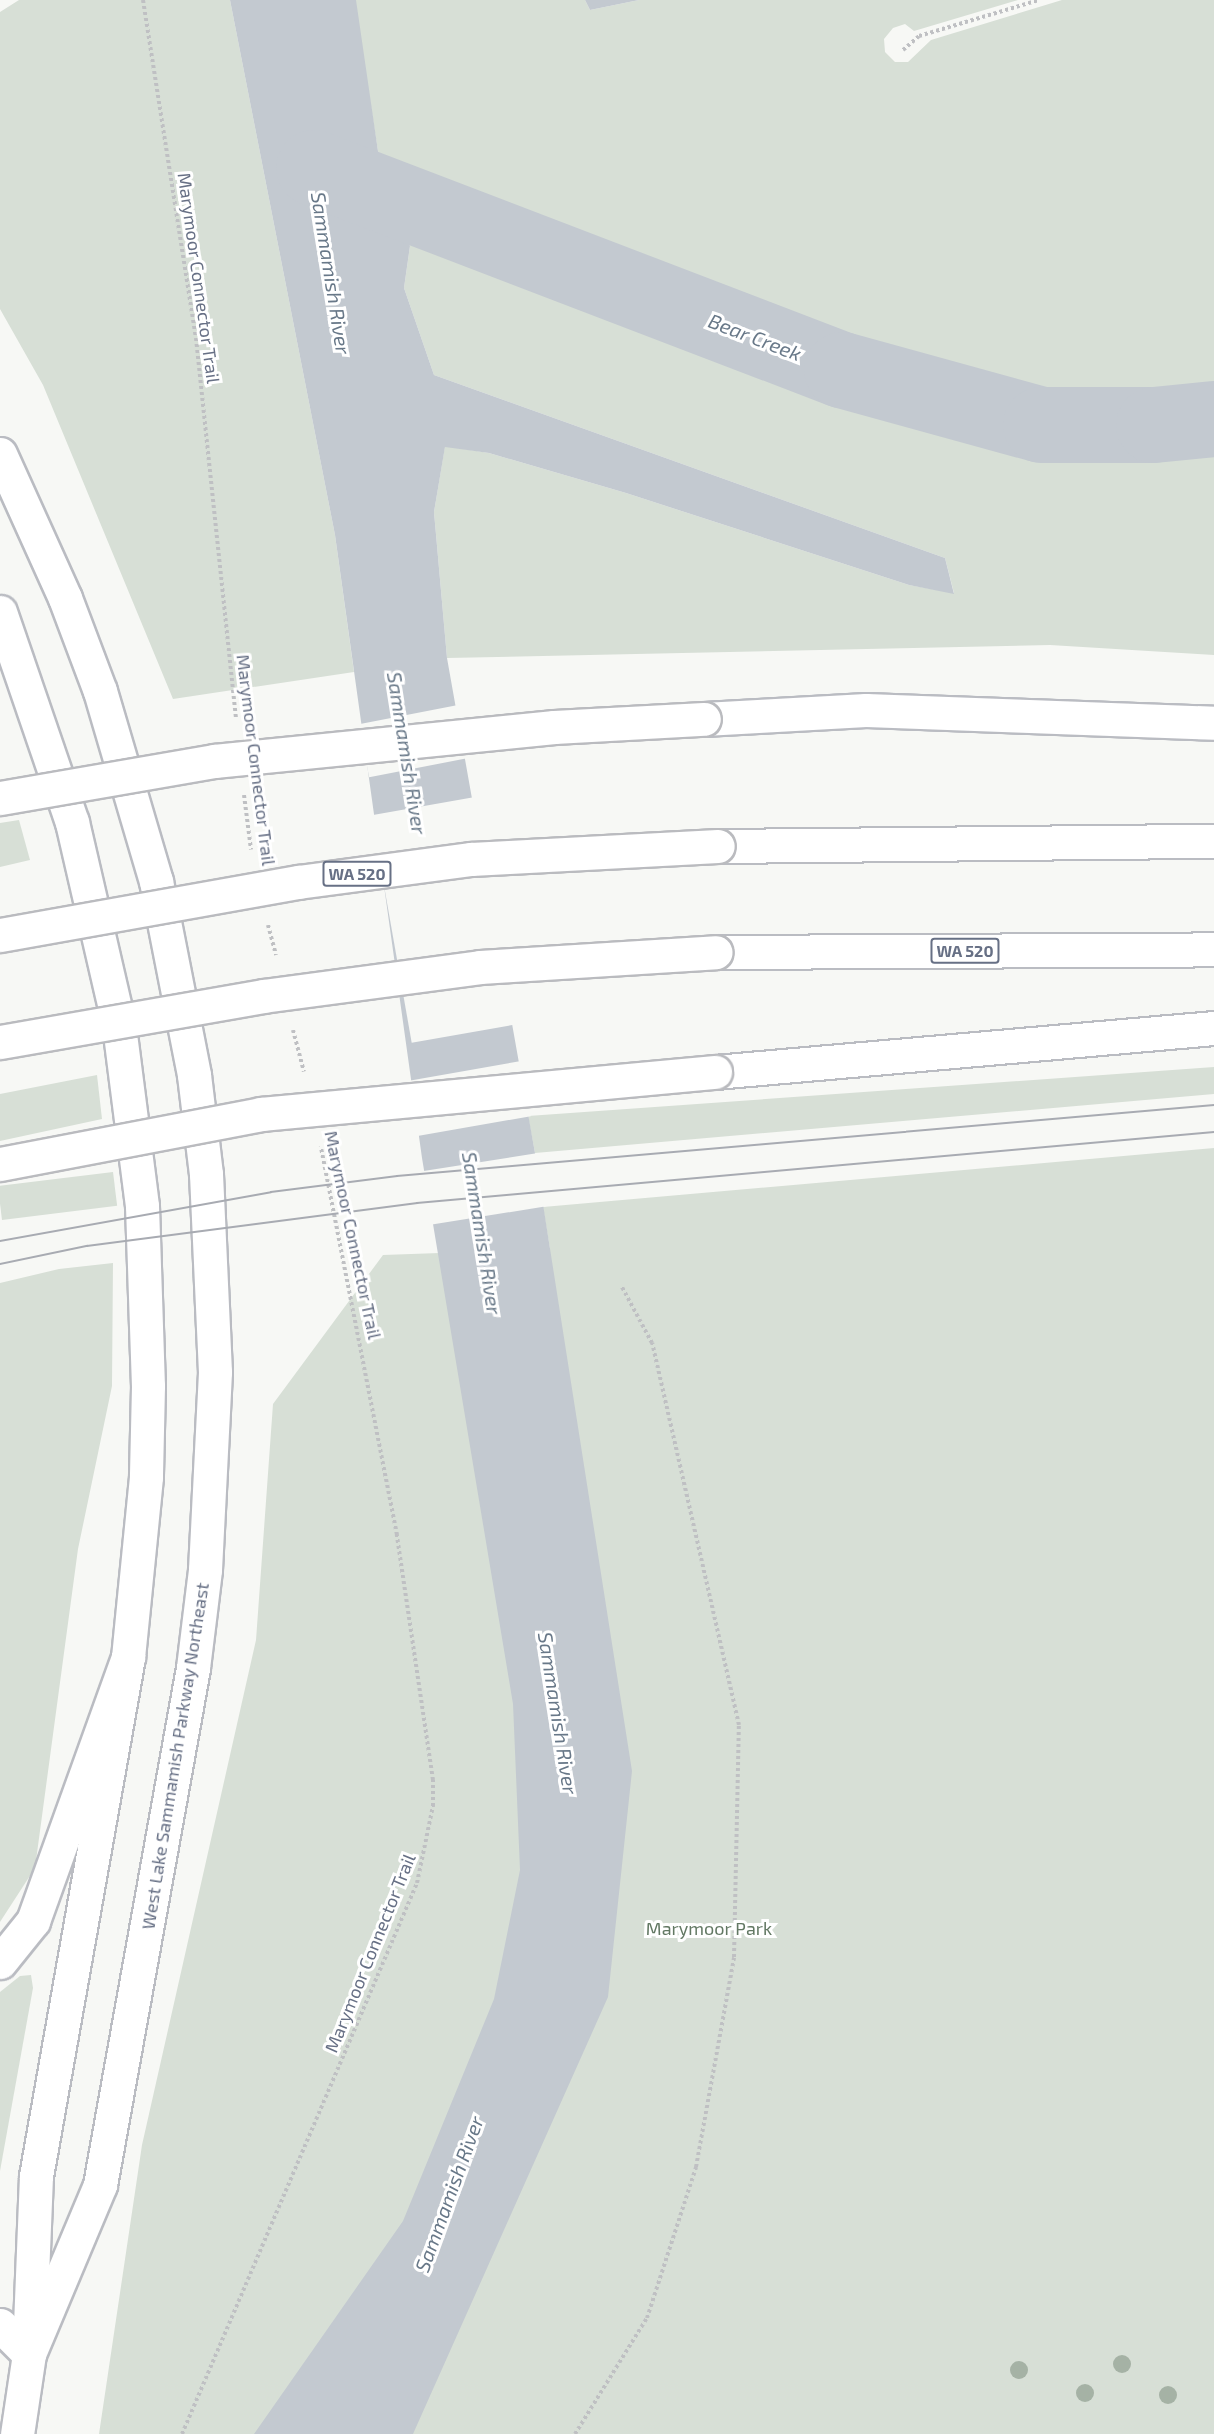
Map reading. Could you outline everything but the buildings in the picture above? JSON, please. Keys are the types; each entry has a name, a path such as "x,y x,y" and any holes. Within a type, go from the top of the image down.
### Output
{"main road":[{"name":"West Lake Sammamish Parkway Northeast","path":"0,454 60,588 100,691 156,881 181,999 204,1163 215,1372 207,1548 193,1668 100,2186 15,2350"},
{"name":"West Lake Sammamish Parkway Northeast","path":"0,612 55,762 80,849 108,970 132,1115 147,1284 148,1386 141,1544 128,1657 36,2176 15,2350 17,2434"},
{"path":"0,798 214,761 554,727 866,710 1214,723"},
{"name":"WA 520","path":"0,935 298,882 471,859 718,846 1214,841"},
{"name":"WA 520","path":"0,1042 263,996 480,967 716,952 1214,949"},
{"path":"0,1164 261,1114 1214,1028"},
{"path":"0,1962 33,1921 128,1657"},
{"path":"0,2325 15,2350"}],"path":[{"name":"Marymoor Connector Trail","path":"143,0 196,338 237,727"},
{"path":"903,50 919,36 1039,0"},
{"name":"Marymoor Connector Trail","path":"243,785 251,853"},
{"path":"267,921 278,967"},
{"path":"292,1023 305,1080"},
{"name":"Marymoor Connector Trail","path":"182,2434 417,1882 433,1806 433,1780 397,1535 319,1137"},
{"path":"575,2434 647,2318 696,2167 734,1956 739,1725 652,1343 622,1287"}],"green space":[{"path":"19,0 230,0 335,535 354,672 173,699 43,385 0,309 0,12"},
{"path":"354,0 585,0 590,10 639,0 1018,0 914,31 905,24 893,28 884,39 885,52 895,62 908,62 931,40 1062,0 1214,0 1214,655 1050,645 447,658 434,512 445,446 489,453 626,493 909,585 954,593 945,558 434,375 404,288 410,246 378,151"},
{"path":"19,820 30,860 0,867 0,823"},
{"path":"1214,1067 1214,1094 535,1153 528,1116"},
{"path":"97,1075 102,1119 0,1141 0,1094"},
{"name":"Marymoor Park","path":"1214,1148 1214,2434 99,2434 142,2145 256,1640 273,1404 383,1255 550,1249 543,1207"},
{"path":"113,1172 117,1206 2,1220 0,1186"},
{"path":"113,1263 112,1386 78,1549 35,1868 0,1922 0,1283 59,1269"},
{"path":"31,1975 33,1988 0,2171 0,1992 20,1976"}],"water":[{"name":"Sammamish River","path":"230,0 356,0 378,151 410,246 404,288 434,375 945,558 954,594 909,585 626,493 489,453 445,447 434,512 447,658 535,1153 632,1771 608,1997 413,2434 254,2434 403,2221 494,1999 520,1870 513,1704 422,1158 335,535"},
{"path":"585,0 639,0 590,10"}],"pier":[{"path":"458,705 468,758 369,777 359,724"},
{"path":"475,797 515,1024 412,1043 372,815"},
{"path":"521,1061 531,1116 417,1136 408,1081"},
{"path":"538,1153 546,1206 429,1225 420,1172"}],"waterway":[{"name":"Bear Creek","path":"314,168 842,370 1041,425 1154,425 1214,419"}],"tram line":[{"path":"0,1241 271,1192 397,1176 1214,1105"},
{"path":"0,1264 87,1246 417,1203 1214,1132"}]}
